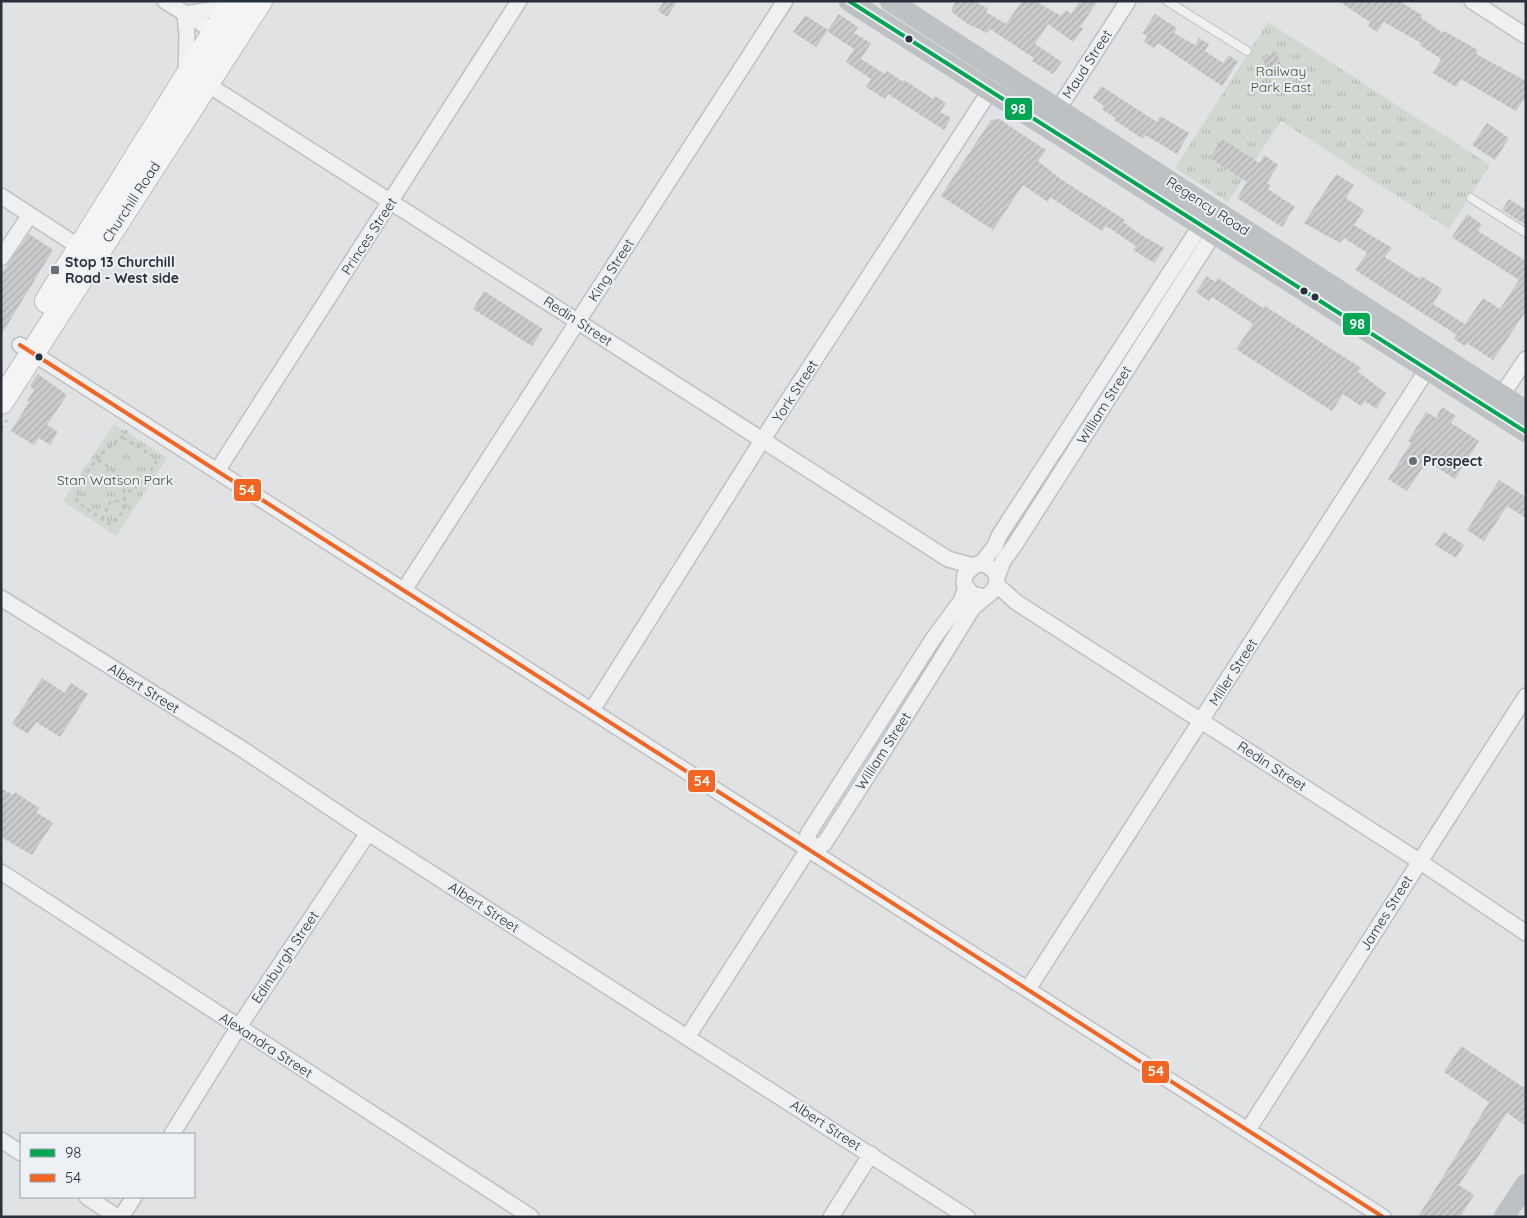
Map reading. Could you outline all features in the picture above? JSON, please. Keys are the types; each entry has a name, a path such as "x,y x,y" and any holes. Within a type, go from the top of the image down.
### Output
{"main road":[{"name":"Churchill Road","path":"224,38 234,1"},
{"name":"Churchill Road","path":"1,402 27,349 224,38 260,1"},
{"name":"Regency Road","path":"849,1 996,82 1432,362 1526,432"},
{"name":"Regency Road","path":"890,1 996,82"},
{"name":"Regency Road","path":"1052,118 1207,229 1432,362 1502,395 1526,410"},
{"name":"Churchill Road","path":"1,374 27,349"},
{"path":"1504,1217 1526,1184"}],"street":[{"path":"165,1 224,38"},
{"path":"185,14 210,10 225,1"},
{"name":"Princes Street","path":"217,471 520,1"},
{"name":"King Street","path":"404,590 785,1"},
{"name":"Maud Street","path":"1052,118 1128,1"},
{"path":"1472,1 1526,36"},
{"path":"185,14 187,36 196,82"},
{"name":"Redin Street","path":"196,82 391,202 948,559 977,565"},
{"name":"York Street","path":"592,710 763,440 996,82"},
{"path":"1,196 88,252"},
{"path":"1,258 30,215"},
{"name":"William Street","path":"809,848 824,844 949,649 972,609 992,588 1003,561 1169,304 1191,255 1207,229"},
{"name":"William Street","path":"977,565 995,546 998,536 1155,296 1191,255"},
{"path":"27,349 1383,1217"},
{"path":"1502,395 1526,358"},
{"name":"Miller Street","path":"1028,989 1432,362"},
{"name":"Redin Street","path":"948,559 965,584"},
{"path":"977,565 991,568 992,588 972,594 965,584 968,569 977,565"},
{"name":"William Street","path":"688,1036 809,848 808,834 933,639 961,601 965,584"},
{"name":"Redin Street","path":"992,588 1419,861 1526,933"},
{"name":"Albert Street","path":"1,598 242,749 368,833 688,1036 967,1217"},
{"name":"James Street","path":"1248,1130 1526,696"},
{"name":"Edinburgh Street","path":"173,1133 238,1028 368,833"},
{"name":"Alexandra Street","path":"1,872 531,1217"},
{"path":"1,1140 20,1153"},
{"path":"831,1217 871,1154"},
{"path":"88,1198 117,1217"},
{"path":"121,1217 133,1198"}],"lane":[{"path":"1167,1 1247,52"},
{"path":"1471,198 1526,234"},
{"path":"1155,296 1169,304"},
{"path":"998,536 1014,546"},
{"path":"933,639 949,649"},
{"path":"832,796 848,806"}],"path":[{"path":"98,460 115,472 124,485 125,500 123,510 116,521 110,524 84,507 76,499 81,485 98,460 105,450 123,438 135,418"},
{"path":"123,438 153,456 156,461 148,477 125,495"},
{"path":"102,519 110,502 125,500"}],"green space":[{"name":"Railway Park East","path":"1268,22 1490,165 1449,229 1281,121 1228,202 1175,168"},
{"name":"Stan Watson Park","path":"114,424 167,458 116,536 63,501"}],"building":[{"path":"664,1 677,1 667,17 658,11"},
{"path":"956,1 975,1 988,9 986,12 1006,24 1022,1 1035,1 1061,16 1066,10 1071,14 1080,1 1098,1 1080,27 1083,29 1073,42 1048,24 1035,44 1062,62 1053,74 1032,61 1034,58 990,29 987,33 966,23 951,11"},
{"path":"1338,1 1399,1 1422,15 1421,18 1443,33 1444,31 1478,50 1476,54 1526,81 1526,96 1516,111 1461,79 1456,87 1433,73 1441,59 1420,45 1421,43 1384,22 1377,32 1368,26 1370,22"},
{"path":"839,14 858,27 854,33 871,43 861,59 885,74 887,71 903,82 904,80 933,99 935,96 946,103 940,112 951,118 944,130 888,94 885,99 866,87 871,79 846,62 854,49 827,31"},
{"path":"1155,14 1177,28 1174,33 1195,45 1199,38 1209,44 1205,51 1223,63 1229,55 1238,62 1222,86 1158,43 1154,48 1144,42 1147,36 1142,33"},
{"path":"805,15 828,30 816,47 793,32"},
{"path":"1276,52 1282,66 1269,72 1262,58"},
{"path":"1101,86 1157,122 1160,116 1189,133 1177,154 1145,135 1143,139 1114,120 1115,118 1102,109 1104,106 1093,98"},
{"path":"999,119 1046,150 1038,161 1062,180 1125,220 1123,222 1143,236 1164,248 1154,263 1133,250 1136,246 1106,226 1102,231 1050,197 1048,202 1023,185 993,230 941,196 991,120"},
{"path":"1487,123 1509,138 1495,160 1472,145"},
{"path":"1222,139 1259,163 1264,155 1278,165 1267,183 1270,185 1268,189 1295,207 1282,227 1237,198 1247,182 1210,158"},
{"path":"1336,174 1354,185 1346,198 1364,210 1354,225 1392,248 1385,257 1420,279 1421,276 1442,289 1433,304 1465,324 1483,298 1500,309 1519,280 1452,237 1467,214 1482,224 1478,231 1526,261 1526,311 1493,360 1467,343 1465,346 1454,339 1457,335 1355,270 1367,253 1344,238 1340,243 1304,223"},
{"path":"1509,199 1526,210 1526,225 1502,210"},
{"path":"29,234 53,250 1,335 1,274"},
{"path":"1207,276 1215,282 1218,278 1263,308 1265,306 1361,368 1358,372 1386,393 1376,409 1365,401 1361,406 1343,394 1332,411 1236,349 1253,324 1212,297 1209,301 1196,292"},
{"path":"484,291 543,329 532,346 473,309"},
{"path":"38,374 67,395 47,425 58,432 50,445 39,438 34,445 11,431 29,402 27,401 34,390 30,386"},
{"path":"1442,407 1456,416 1451,423 1479,441 1455,479 1427,461 1407,491 1388,479 1411,443 1408,441 1426,412 1436,418"},
{"path":"1499,480 1526,497 1526,518 1507,506 1484,541 1467,530"},
{"path":"1444,532 1464,545 1456,558 1435,545"},
{"path":"42,678 65,693 71,683 88,694 60,737 36,722 28,734 12,724"},
{"path":"1,788 13,795 15,792 39,808 36,812 53,823 32,855 1,837"},
{"path":"1461,1046 1526,1089 1526,1126 1507,1113 1459,1185 1474,1195 1460,1217 1418,1217 1489,1102 1444,1072"}],"transit line":[{"name":"98","path":"849,1 1526,432"},
{"name":"54","path":"20,345 1383,1217"}],"place":[{"name":"Stop 13 Churchill Road - West side","path":"55,270"},
{"name":"Prospect","path":"1413,461"}]}
